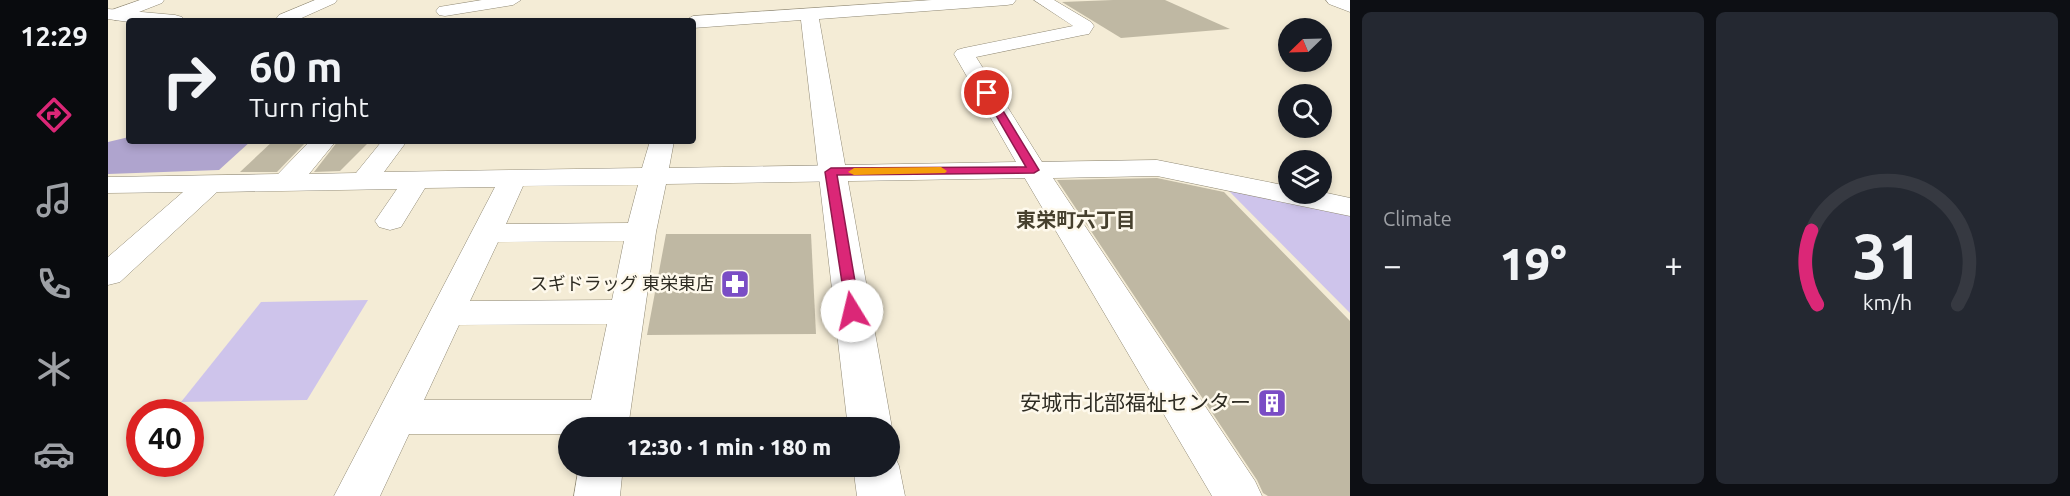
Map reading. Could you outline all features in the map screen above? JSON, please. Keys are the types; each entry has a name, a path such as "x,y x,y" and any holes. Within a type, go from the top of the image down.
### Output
{"main road":[{"path":"696,22 1007,0"},
{"path":"1335,0 1350,8"},
{"path":"111,14 148,18"},
{"path":"809,14 868,417"},
{"path":"1034,170 1157,168 1350,207"},
{"path":"1034,170 1238,496"},
{"path":"878,477 881,496"}],"street":[{"path":"111,14 156,0"},
{"path":"287,18 329,0"},
{"path":"432,18 464,0"},
{"path":"445,11 513,0"},
{"path":"1034,170 964,54 1083,30 1085,26 1042,0"},
{"path":"286,182 321,144"},
{"path":"364,180 394,144"},
{"path":"609,417 641,232 661,144"},
{"path":"108,185 1034,170"},
{"path":"357,496 514,177"},
{"path":"390,221 417,179"},
{"path":"108,275 210,183"},
{"path":"486,233 641,232"},
{"path":"449,312 628,312"},
{"path":"396,417 558,421"},
{"path":"597,496 600,477"}],"shaded area":[{"path":"126,138 126,144 248,144 219,170 108,174 108,142"},
{"path":"1225,187 1278,198 1278,204 1307,204 1350,213 1350,313"},
{"path":"368,300 307,400 204,402 204,399 183,399 261,302"}],"building":[{"path":"1165,0 1230,29 1121,38 1062,2"},
{"path":"270,144 304,144 277,172 240,172"},
{"path":"336,144 367,144 340,171 314,172"},
{"name":"安城市北部福祉センター","path":"1157,178 1224,192 1350,321 1350,496 1268,496 1263,493 1257,480 1057,180"},
{"name":"スギドラッグ 東栄東店","path":"666,234 811,234 816,334 647,335"}],"slow traffic":[{"path":"854,172 941,171"}],"place":[{"name":"スギドラッグ 東栄東店","path":"735,284"},
{"name":"安城市北部福祉センター","path":"1272,403"}],"district":[{"name":"東栄町六丁目","path":"1076,220"}],"route":[{"path":"852,311 831,172 1034,170 987,93"}]}
